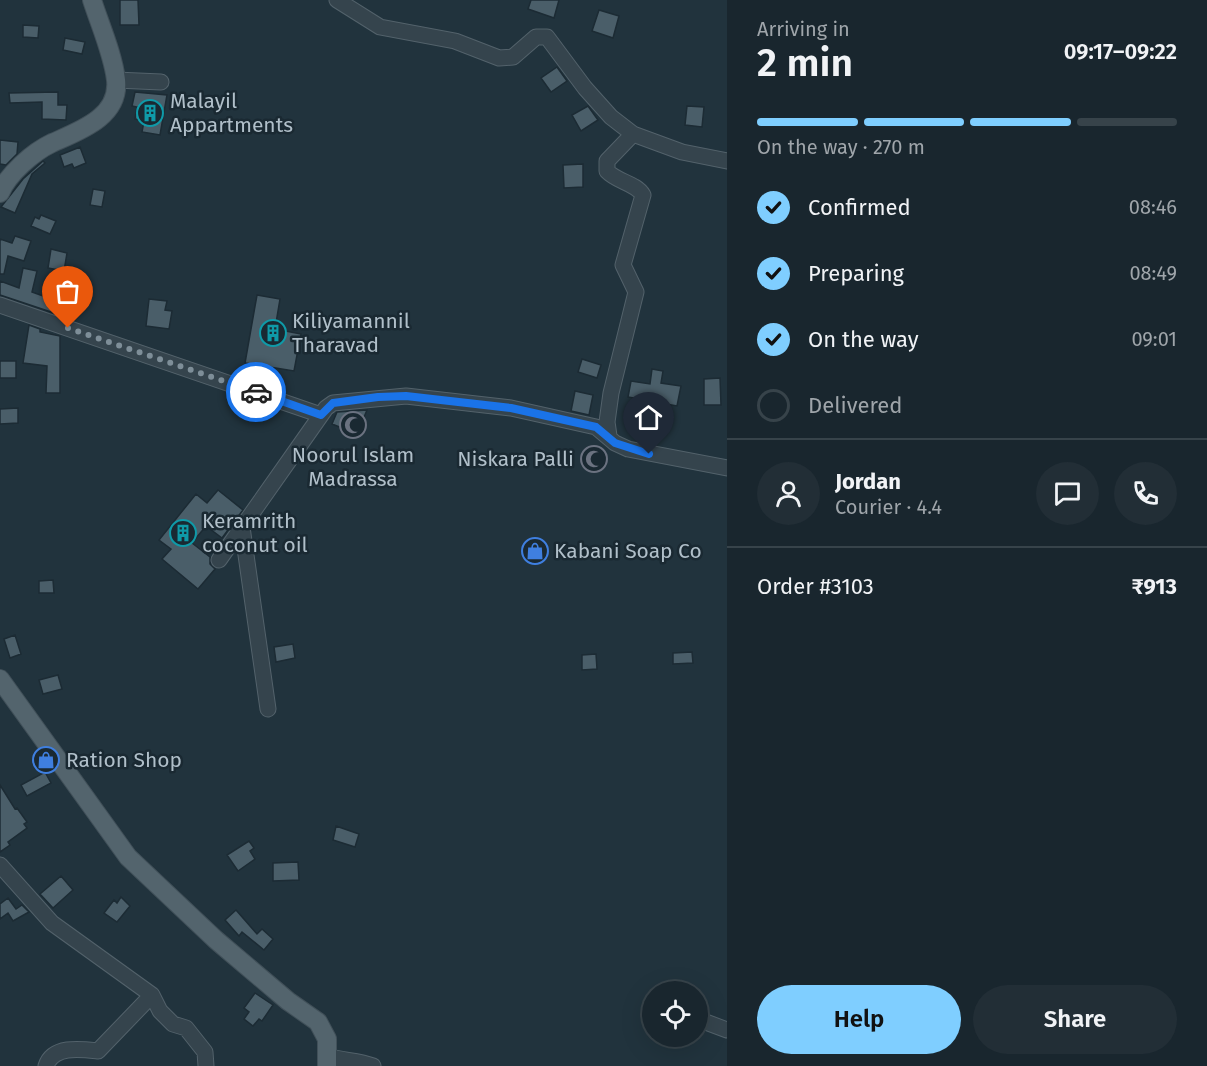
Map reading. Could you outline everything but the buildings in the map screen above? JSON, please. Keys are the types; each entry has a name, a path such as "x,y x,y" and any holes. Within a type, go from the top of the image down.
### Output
{"main road":[{"path":"0,194 4,183 34,156 51,143 81,131 107,111 115,96 116,80 92,0"},
{"path":"0,679 128,857 216,940 288,1001 318,1022 327,1039 327,1061"}],"street":[{"path":"337,0 380,27 455,41 499,58 513,57 536,37 547,37 585,88 611,117 633,134 682,152 727,161"},
{"path":"116,80 161,82"},
{"path":"609,436 607,422 611,393 636,292 623,265 644,195 640,189 615,179 607,171 608,161 633,134"},
{"path":"0,305 321,415"},
{"path":"219,560 321,415 333,403 406,396 511,408 564,418 596,427 615,443 628,449 727,468"},
{"path":"243,526 268,709"},
{"path":"0,865 52,923 153,995 160,1011 173,1024 186,1028 205,1052 206,1066"},
{"path":"46,1066 52,1056 72,1048 98,1051 153,995"},
{"path":"708,1023 727,1030"},
{"path":"327,1061 360,1060 373,1066"}],"way so far":[{"path":"68,328 256,392"}],"place":[{"name":"Malayil Appartments","path":"150,113"},
{"name":"Kiliyamannil Tharavad","path":"273,333"},
{"name":"Noorul Islam Madrassa","path":"353,425"},
{"name":"Niskara Palli","path":"594,459"},
{"name":"Keramrith coconut oil","path":"183,533"},
{"name":"Kabani Soap Co","path":"535,551"},
{"name":"Ration Shop","path":"46,760"}],"route":[{"path":"256,392 321,415 333,403 378,397 406,396 511,408 564,418 596,427 615,443 649,454"}]}
